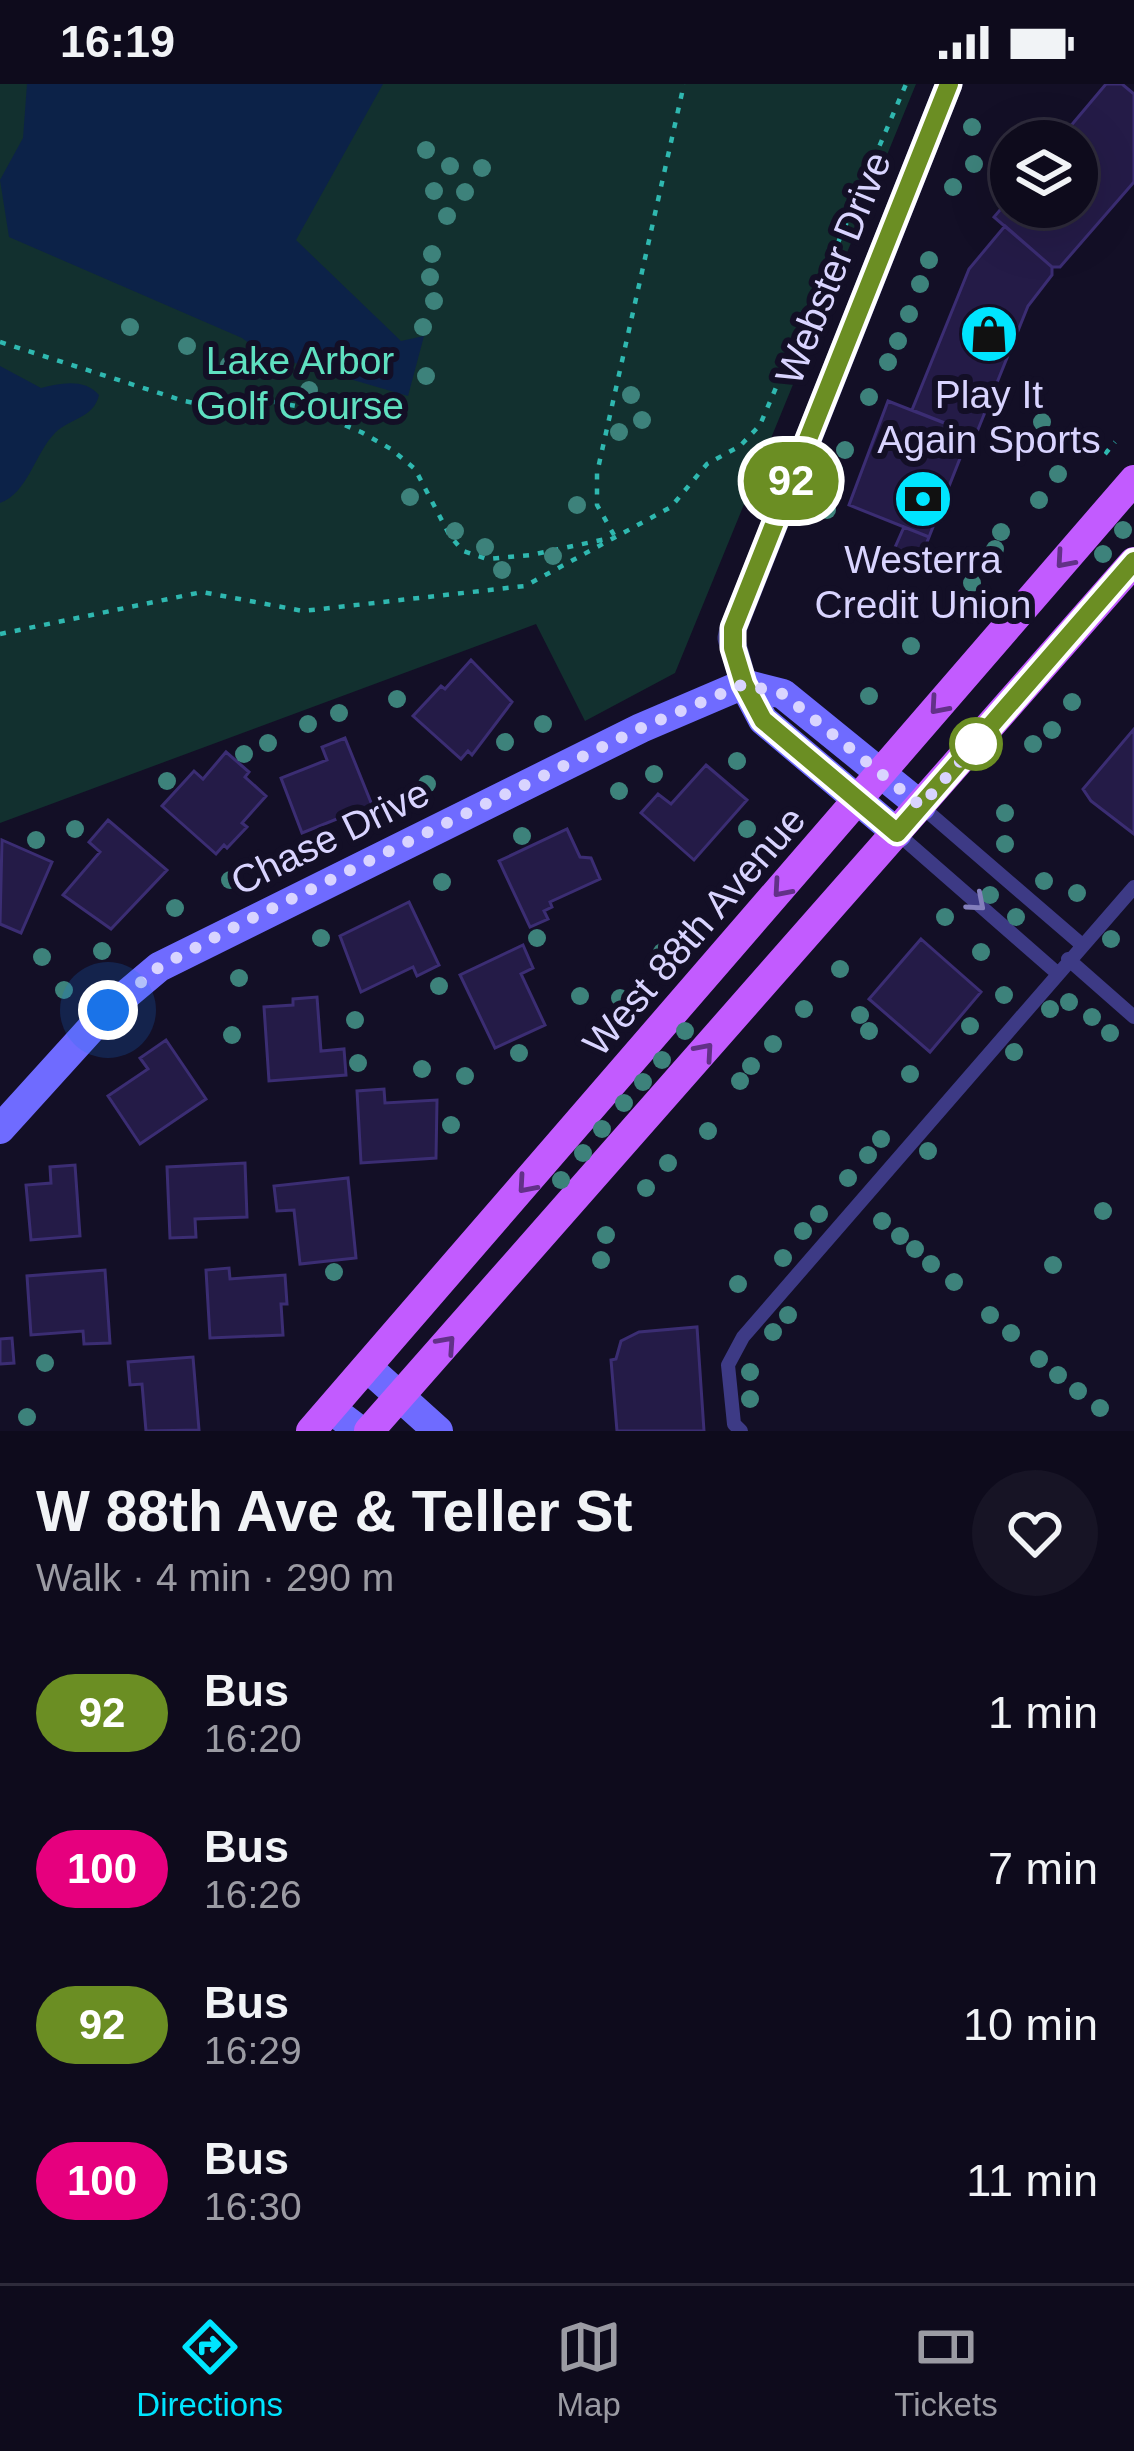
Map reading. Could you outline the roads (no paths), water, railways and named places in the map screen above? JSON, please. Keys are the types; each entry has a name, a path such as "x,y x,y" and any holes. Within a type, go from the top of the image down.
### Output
{"main road":[{"name":"West 88th Avenue","path":"321,1420 1134,480"},
{"path":"364,1431 400,1397 1134,562"}],"street":[{"name":"Webster Drive","path":"744,684 733,648 733,628 949,84"},
{"path":"744,684 783,694 921,806"},
{"path":"744,684 763,720 897,833"},
{"name":"Chase Drive","path":"0,1129 108,1010 159,967 641,728 744,684"},
{"path":"367,1367 438,1431"},
{"path":"321,1420 364,1431"}],"lane":[{"path":"921,806 1081,944"},
{"path":"897,833 1057,973"},
{"path":"742,1431 734,1424 728,1365 743,1337 1134,887"},
{"path":"1068,959 1134,1017"}],"water":[{"path":"27,84 383,84 296,240 401,341 424,336 408,396 264,354 242,338 9,237 0,180 23,138"},
{"path":"0,366 41,388 80,384 99,395 87,413 55,433 18,491 0,503"}],"place":[{"name":"Play It Again Sports","path":"989,334"},
{"name":"Westerra Credit Union","path":"923,499"}],"park label":[{"name":"Lake Arbor Golf Course","path":"300,382"}]}
